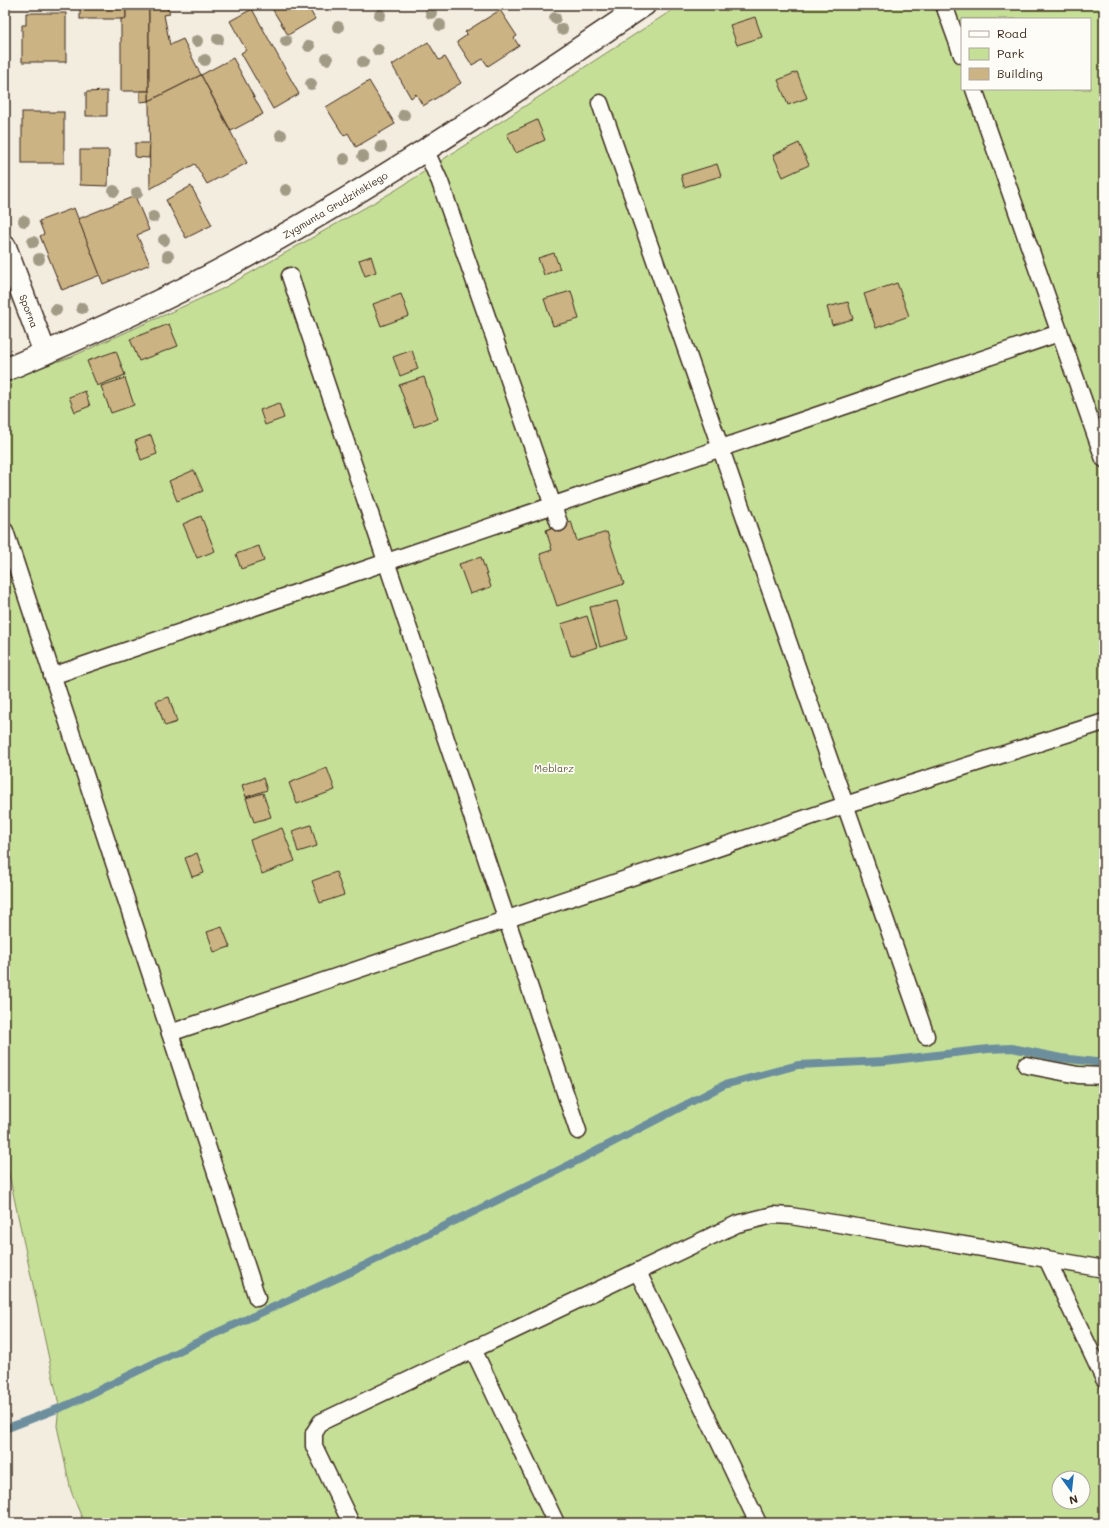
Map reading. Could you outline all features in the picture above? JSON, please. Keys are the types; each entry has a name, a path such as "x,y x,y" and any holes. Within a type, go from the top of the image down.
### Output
{"street":[{"name":"Zygmunta Grudzińskiego","path":"5,370 176,293 229,266 426,151 644,5"},
{"name":"Sporna","path":"5,247 45,353"}],"lane":[{"path":"944,5 961,52"},
{"path":"974,90 1104,459"},
{"path":"600,103 926,1036"},
{"path":"426,151 443,190 559,523"},
{"path":"290,276 578,1132"},
{"path":"52,676 1059,333"},
{"path":"5,531 257,1298"},
{"path":"170,1033 845,805 1104,722"},
{"path":"1026,1065 1078,1075 1104,1076"},
{"path":"351,1523 314,1446 313,1439 317,1427 327,1418 738,1224 773,1215 818,1220 1104,1269"},
{"path":"1047,1259 1104,1379"},
{"path":"638,1272 758,1523"},
{"path":"473,1350 556,1523"}],"green space":[{"name":"Meblarz","path":"680,5 1104,5 1104,1523 84,1523 71,1491 57,1426 59,1405 5,1156 5,379 71,357 222,289 396,190"}],"building":[{"path":"80,5 126,5 126,19 80,19"},
{"path":"126,5 149,5 149,91 121,91 121,19 126,19"},
{"path":"149,5 166,5 170,14 164,15 170,45 183,39 201,75 149,101"},
{"path":"270,5 307,5 315,19 288,35"},
{"path":"252,9 299,94 273,109 241,53 246,50 230,21"},
{"path":"500,10 517,36 514,38 519,46 488,66 483,59 472,65 457,42 467,35 465,32"},
{"path":"26,13 66,13 66,62 22,62 22,25 26,25"},
{"path":"755,17 762,37 737,45 730,25"},
{"path":"428,42 439,60 445,57 461,83 423,106 416,94 411,98 392,65"},
{"path":"233,58 263,114 231,131 201,75"},
{"path":"797,72 807,98 788,105 778,80"},
{"path":"201,75 247,163 207,184 195,164 150,189 149,101"},
{"path":"369,81 395,124 356,147 348,133 344,136 326,107"},
{"path":"107,91 107,116 86,116 86,92"},
{"path":"140,91 149,91 149,101 140,102"},
{"path":"22,112 64,112 64,163 22,163"},
{"path":"537,120 545,140 516,153 507,134"},
{"path":"135,143 150,143 149,158 135,157"},
{"path":"799,143 809,165 783,177 773,155"},
{"path":"80,150 109,150 108,186 80,185"},
{"path":"717,164 721,176 684,187 681,175"},
{"path":"191,186 212,225 186,238 166,200"},
{"path":"135,196 149,230 137,235 150,264 103,284 78,219"},
{"path":"74,208 100,275 62,290 40,236 44,234 39,221"},
{"path":"554,253 560,269 544,275 538,258"},
{"path":"371,256 376,272 365,276 359,260"},
{"path":"897,283 909,316 876,328 864,294"},
{"path":"571,291 579,319 553,326 544,299"},
{"path":"401,294 409,316 381,326 373,304"},
{"path":"848,302 853,319 832,325 827,307"},
{"path":"169,324 178,346 139,361 130,339"},
{"path":"412,350 418,369 400,376 393,357"},
{"path":"116,351 125,375 97,386 87,361"},
{"path":"424,377 438,419 414,427 399,385"},
{"path":"125,378 134,405 111,413 101,386"},
{"path":"85,391 90,406 75,412 69,397"},
{"path":"279,403 284,418 265,425 260,410"},
{"path":"151,435 157,454 141,460 135,441"},
{"path":"194,470 203,491 177,501 169,481"},
{"path":"201,516 215,551 197,558 183,524"},
{"path":"571,521 577,541 607,532 624,584 557,606 540,554 552,550 546,530"},
{"path":"259,546 264,561 241,569 236,554"},
{"path":"481,557 491,587 470,594 459,564"},
{"path":"617,601 627,639 600,647 590,607"},
{"path":"587,616 597,647 571,656 561,624"},
{"path":"169,697 177,722 165,726 156,701"},
{"path":"327,768 335,790 297,804 289,783"},
{"path":"263,778 267,790 246,797 242,785"},
{"path":"263,793 271,817 254,822 246,798"},
{"path":"311,825 317,846 298,852 292,831"},
{"path":"282,828 295,861 262,874 250,840"},
{"path":"197,853 204,873 192,877 185,858"},
{"path":"336,872 344,895 320,903 312,881"},
{"path":"222,927 230,947 214,952 207,932"}],"waterway":[{"path":"5,1429 70,1404 216,1333 355,1270 565,1167 724,1085 798,1065 885,1061 988,1049 1012,1048 1061,1058 1104,1063"}]}
